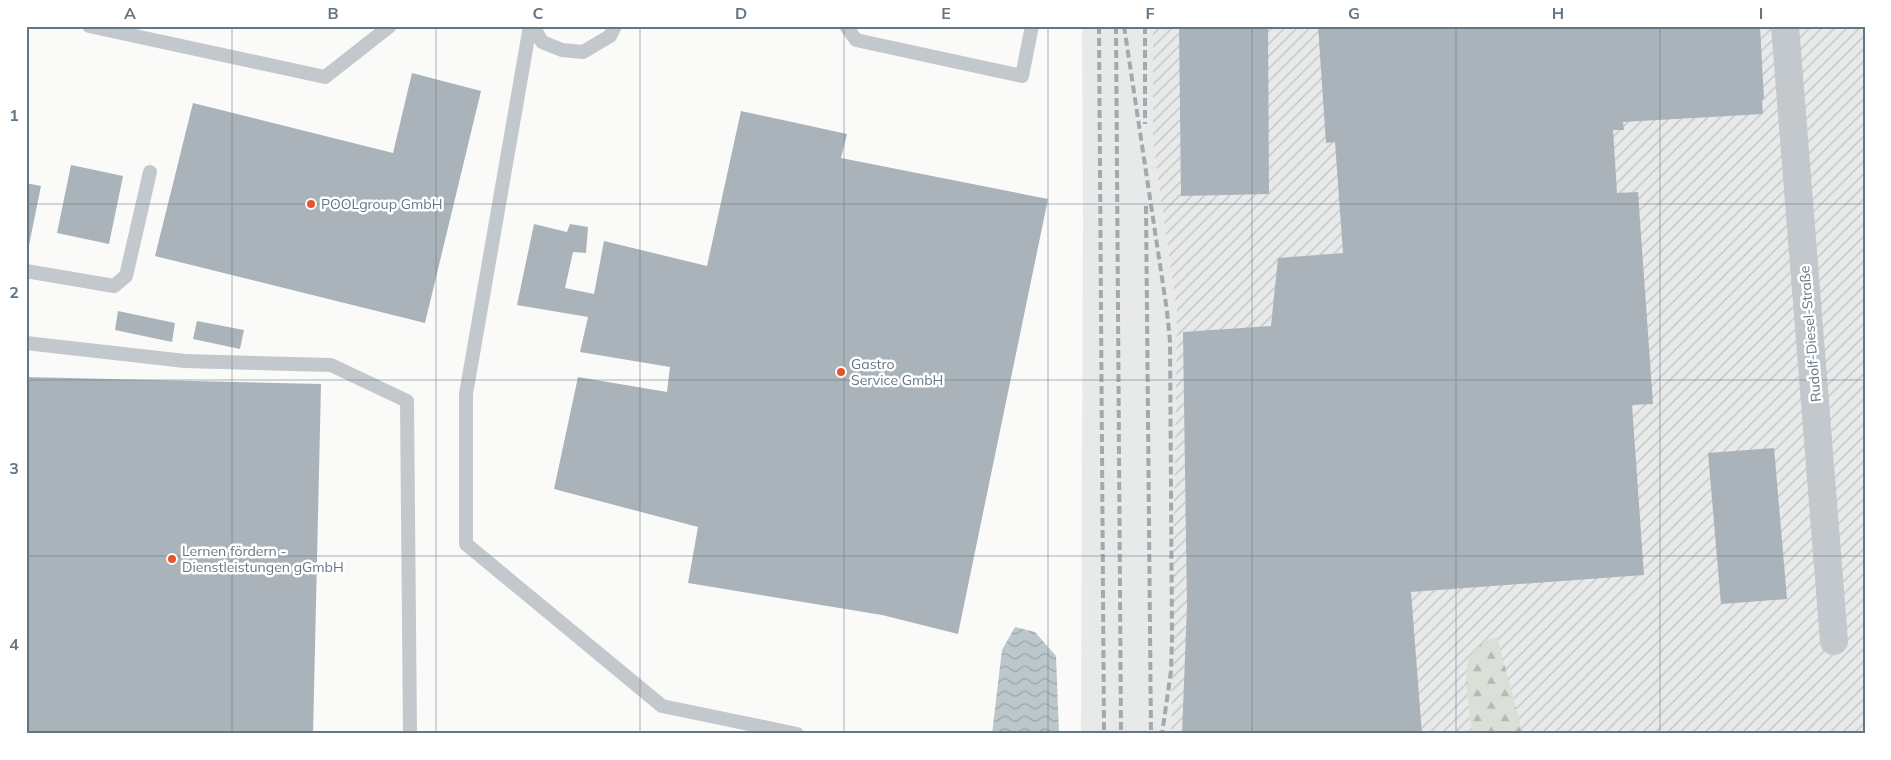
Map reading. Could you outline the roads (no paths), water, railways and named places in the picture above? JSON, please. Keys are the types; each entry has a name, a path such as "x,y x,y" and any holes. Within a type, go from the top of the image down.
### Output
{"street":[{"name":"Rudolf-Diesel-Straße","path":"1785,26 1834,641"}],"lane":[{"path":"89,26 325,77 390,26"},
{"path":"532,26 542,42 562,50 583,52 610,36 615,26"},
{"path":"532,26 466,394 466,544 662,706 797,734"},
{"path":"846,26 856,40 1022,76 1032,26"},
{"path":"26,271 114,286 126,276 150,172"},
{"path":"26,343 185,361 331,365 407,401 410,734"}],"water":[{"path":"1015,627 1035,632 1056,656 1059,734 992,734 1002,650"}],"railway":[{"path":"1099,26 1104,734"},
{"path":"1116,26 1121,734"},
{"path":"1124,26 1170,341 1172,638 1171,671 1162,734"},
{"path":"1145,26 1145,124"},
{"path":"1146,206 1151,734"}],"place":[{"name":"POOLgroup GmbH","path":"311,204"},
{"name":"Gastro Service GmbH","path":"841,372"},
{"name":"Lernen fördern - Dienstleistungen gGmbH","path":"172,559"}]}
